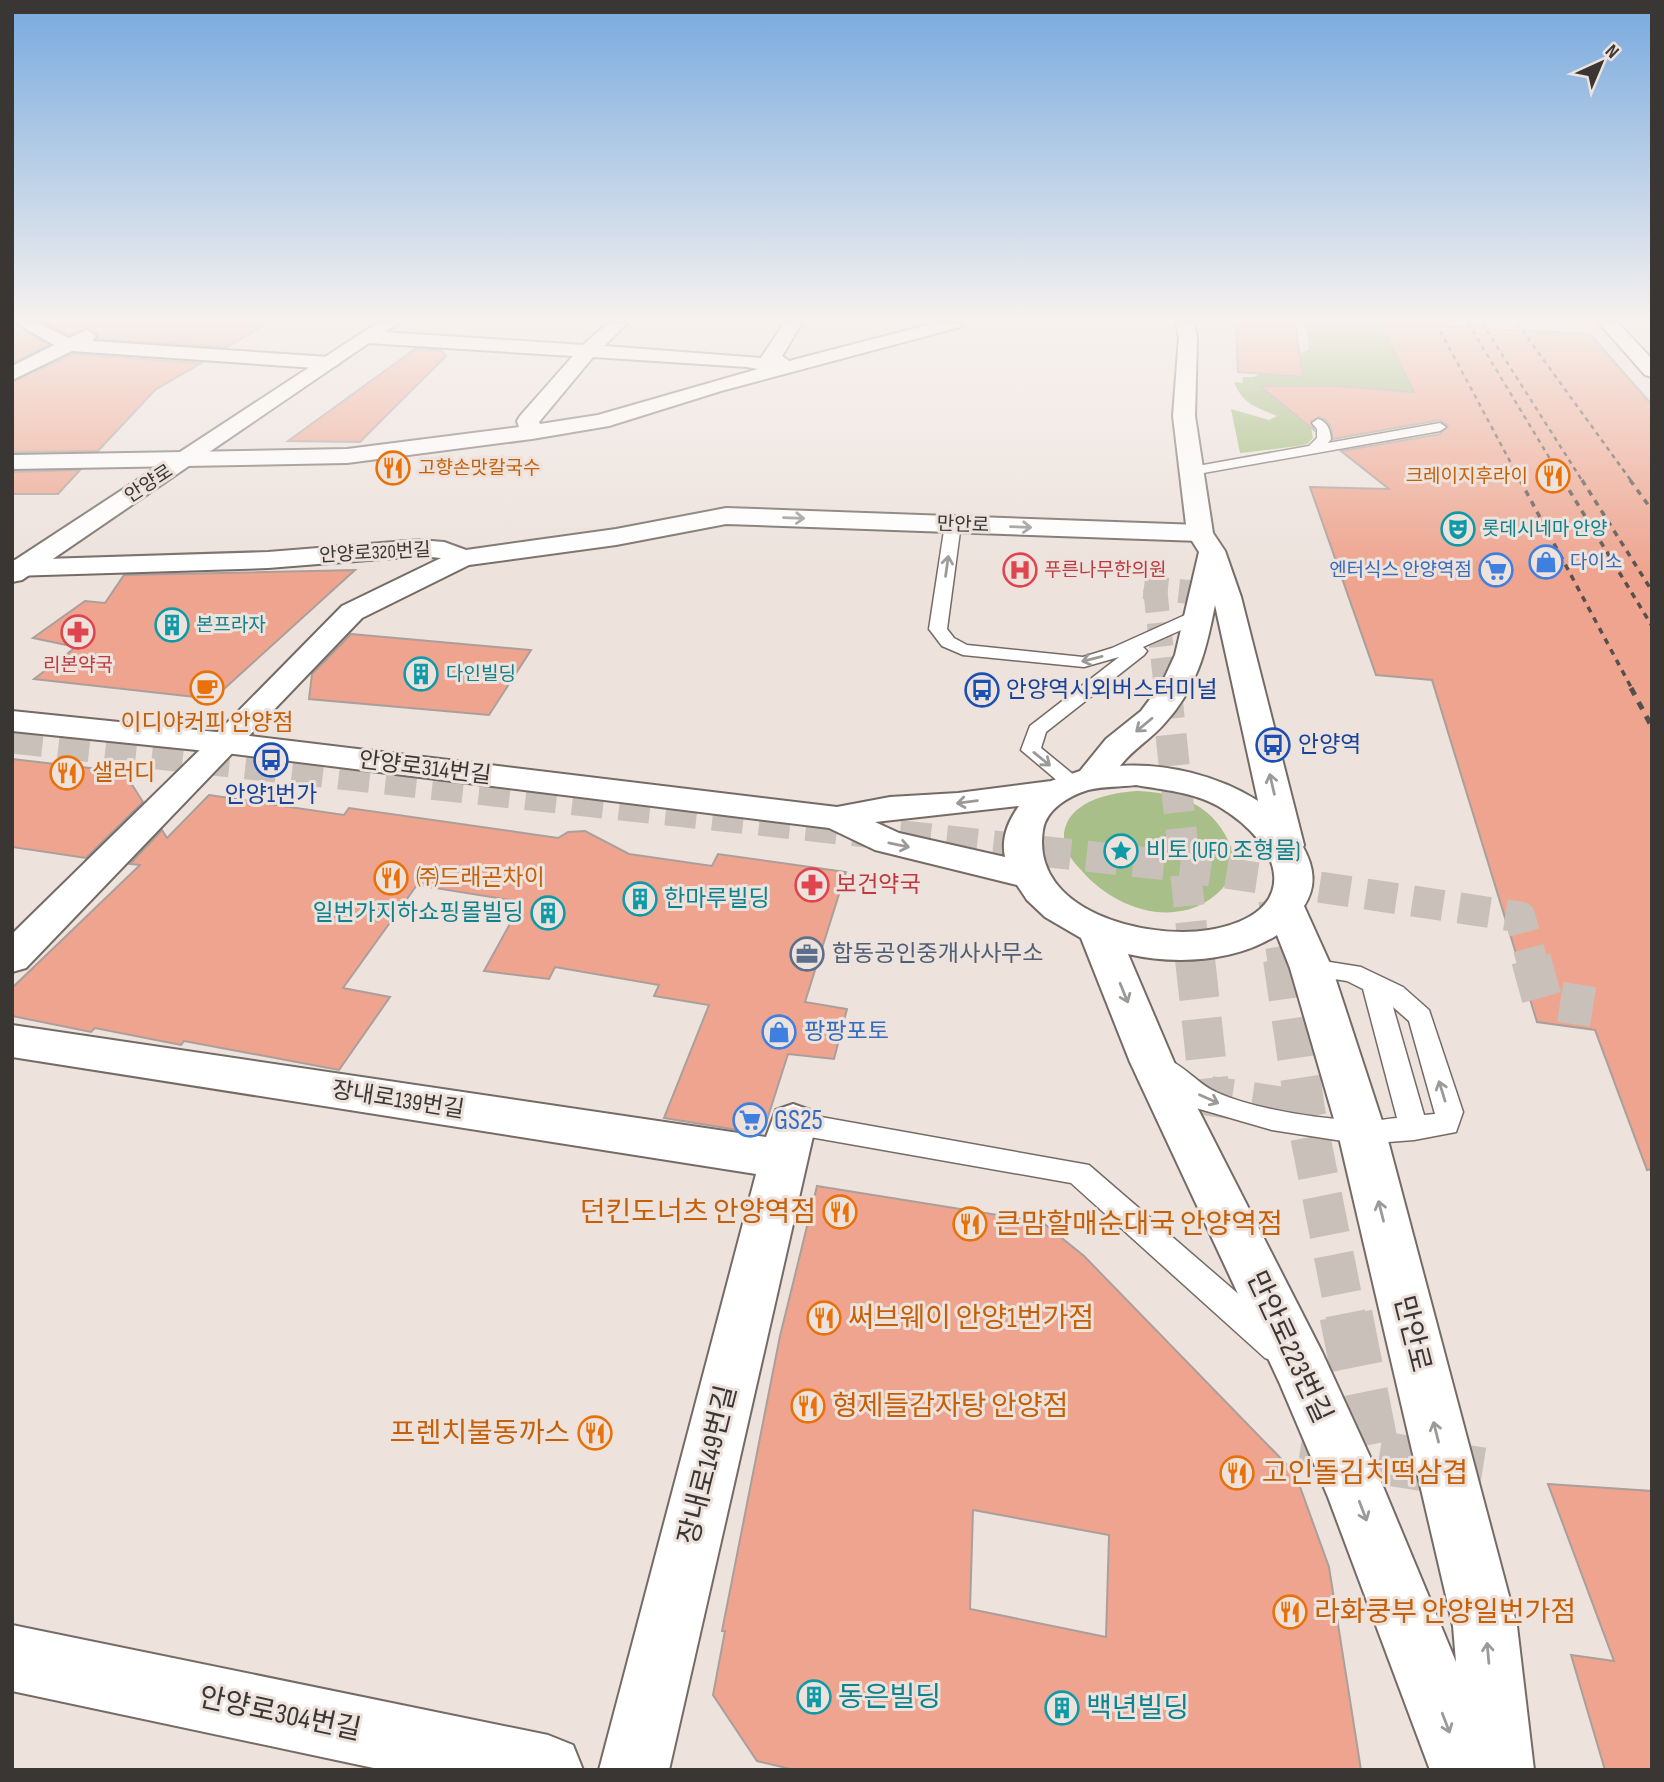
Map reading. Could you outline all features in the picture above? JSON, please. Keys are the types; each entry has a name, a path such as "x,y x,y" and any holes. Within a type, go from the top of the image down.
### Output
{"street":[{"name":"안양로","path":"15,570 266,406"},
{"path":"532,432 528,421 541,406"},
{"path":"12,463 190,457 347,456 601,421 650,406"},
{"path":"1184,406 1192,471 1206,542 1227,597 1287,851 1294,870 1293,890 1285,907 1255,932 1208,946 1153,945 1098,930 1068,914 1044,896 1028,875 1019,842 1031,812 1075,784 1152,718 1177,684 1190,655 1200,615 1206,542"},
{"name":"안양로320번길","path":"15,570 268,560 419,548 444,550 463,558 616,537 726,516"},
{"name":"만안로","path":"726,516 953,524 1206,542"},
{"path":"12,958 226,743 352,611 463,558"},
{"name":"안양로314번길","path":"12,721 226,743 837,818"},
{"path":"837,818 890,808 958,804 1136,775 1183,782 1227,797 1264,821 1287,851"},
{"path":"837,818 888,842 1028,875"},
{"name":"만안로","path":"1285,907 1311,968 1362,1133 1485,1626 1499,1770"},
{"name":"만안로223번길","path":"1098,930 1152,1062 1303,1371 1356,1493 1465,1770"},
{"name":"장내로139번길","path":"12,1041 788,1141"},
{"name":"장내로149번길","path":"634,1770 788,1141"},
{"name":"안양로304번길","path":"12,1658 548,1770"}],"lane":[{"path":"1313,450 1324,439 1323,429 1318,423"},
{"path":"1192,471 1440,426"},
{"path":"953,524 938,629 948,642 963,650 1084,662 1159,634 1200,615"},
{"path":"1075,784 1031,750 1037,730 1159,634"},
{"path":"1152,1062 1206,1100 1272,1119 1362,1133 1446,1125 1448,1112 1420,1017 1394,993 1374,982 1352,973 1311,968"},
{"path":"1374,982 1414,1129"},
{"path":"788,1141 1079,1173 1303,1371"}],"green space":[{"path":"1285,406 1296,416 1310,421 1313,438 1307,444 1298,446 1240,453 1231,409 1269,420 1277,416 1257,407"},
{"path":"1139,791 1188,801 1212,817 1221,829 1236,860 1222,889 1205,902 1187,910 1168,912 1148,911 1129,905 1095,884 1070,856 1064,838 1066,825 1072,815 1091,801"}],"building":[{"path":"12,406 140,406 98,451 12,452"},
{"path":"336,406 396,406 360,442 288,441"},
{"path":"1285,406 1652,406 1652,1169 1647,1170 1595,1030 1537,1022 1432,680 1376,675 1310,487 1389,489 1341,451 1440,434 1448,426 1440,420 1333,439 1326,420 1319,417 1311,421 1314,430"},
{"path":"80,470 58,494 12,494 12,472"},
{"name":"본프라자","path":"355,570 213,699 34,679 76,647 33,638 85,601 105,603 124,575"},
{"name":"다인빌딩","path":"351,634 531,650 489,715 309,699 312,674"},
{"path":"12,759 124,772 143,802 86,858 12,847"},
{"path":"209,795 344,815 349,808 558,838 568,832 585,831 629,854 712,866 718,854 846,872 805,1002 847,1009 834,1059 788,1054 766,1123 750,1132 664,1118 709,1005 654,996 659,985 555,967 549,979 484,971 522,902 417,885 343,988 390,997 339,1070 184,1041 181,1045 95,1028 91,1032 12,1016 12,988 140,865 130,864 162,830 167,838"},
{"path":"817,1186 1042,1222 1084,1256 1295,1473 1329,1567 1361,1770 795,1770 757,1761 713,1695 725,1631 722,1631 780,1336","holes":["973,1510 1109,1535 1106,1637 970,1609"]},
{"path":"1548,1484 1652,1491 1652,1770 1605,1770 1571,1655 1614,1661"}],"tunnel":[{"path":"1144,587 1155,588"},
{"path":"1155,588 1235,597"},
{"path":"1155,588 1166,689"},
{"path":"1166,688 1185,867"},
{"path":"12,738 1185,867"},
{"path":"1185,867 1520,917 1532,961"},
{"path":"1185,867 1195,961"},
{"path":"1274,900 1283,961"},
{"path":"1195,959 1210,1096 1305,1110"},
{"path":"1283,959 1305,1110"},
{"path":"1531,959 1542,999 1593,1007"},
{"path":"1305,1110 1346,1317"},
{"path":"1346,1315 1374,1456"},
{"path":"1301,1445 1482,1474"}],"railway":[{"path":"1480,406 1521,482"},
{"path":"1518,406 1564,482"},
{"path":"1535,406 1583,482"},
{"path":"1577,406 1632,482"},
{"path":"1520,480 1632,689"},
{"path":"1563,480 1652,626"},
{"path":"1582,480 1652,591"},
{"path":"1630,480 1652,510"},
{"path":"1631,688 1652,727"}],"place":[{"name":"고향손맛칼국수","path":"393,468"},
{"name":"크레이지후라이","path":"1553,476"},
{"name":"롯데시네마 안양","path":"1458,529"},
{"name":"다이소","path":"1546,562"},
{"name":"푸른나무한의원","path":"1020,570"},
{"name":"엔터식스 안양역점","path":"1496,570"},
{"name":"본프라자","path":"172,625"},
{"name":"리본약국","path":"78,632"},
{"name":"다인빌딩","path":"421,674"},
{"name":"이디야커피 안양점","path":"207,688"},
{"name":"안양역시외버스터미널","path":"982,690"},
{"name":"안양역","path":"1273,745"},
{"name":"안양1번가","path":"271,760"},
{"name":"샐러디","path":"67,773"},
{"name":"비토 (UFO 조형물)","path":"1121,851"},
{"name":"㈜드래곤차이","path":"391,878"},
{"name":"보건약국","path":"812,885"},
{"name":"한마루빌딩","path":"640,899"},
{"name":"일번가지하쇼핑몰빌딩","path":"548,913"},
{"name":"합동공인중개사사무소","path":"807,954"},
{"name":"팡팡포토","path":"779,1032"},
{"name":"GS25","path":"750,1120"},
{"name":"던킨도너츠 안양역점","path":"840,1212"},
{"name":"큰맘할매순대국 안양역점","path":"970,1224"},
{"name":"써브웨이 안양1번가점","path":"824,1318"},
{"name":"형제들감자탕 안양점","path":"808,1406"},
{"name":"프렌치불동까스","path":"595,1433"},
{"name":"고인돌김치떡삼겹","path":"1237,1473"},
{"name":"라화쿵부 안양일번가점","path":"1290,1612"},
{"name":"동은빌딩","path":"814,1697"},
{"name":"백년빌딩","path":"1062,1708"}]}
